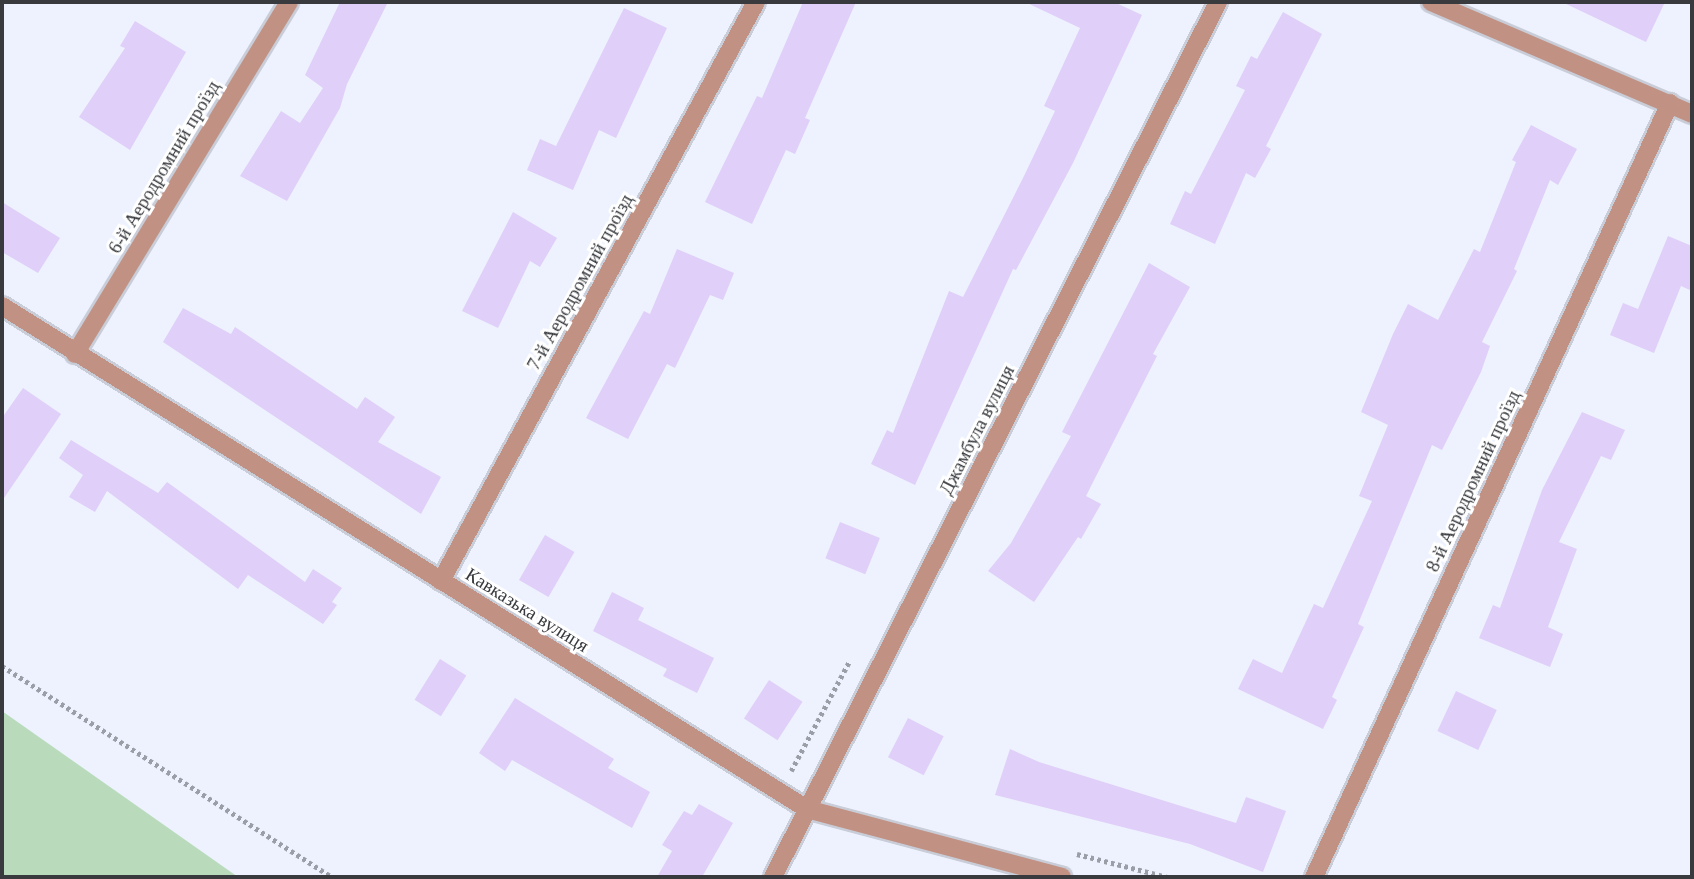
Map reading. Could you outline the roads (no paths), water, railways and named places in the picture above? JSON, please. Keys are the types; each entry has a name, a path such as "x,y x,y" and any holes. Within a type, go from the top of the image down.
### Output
{"street":[{"name":"6-й Аеродромний проїзд","path":"75,354 289,2"},
{"name":"7-й Аеродромний проїзд","path":"441,582 756,2"},
{"name":"Джамбула вулиця","path":"773,877 1218,2"},
{"path":"1431,2 1692,114"},
{"name":"8-й Аеродромний проїзд","path":"1314,877 1670,103"},
{"name":"Кавказька вулиця","path":"2,306 807,809 1062,877"}]}
